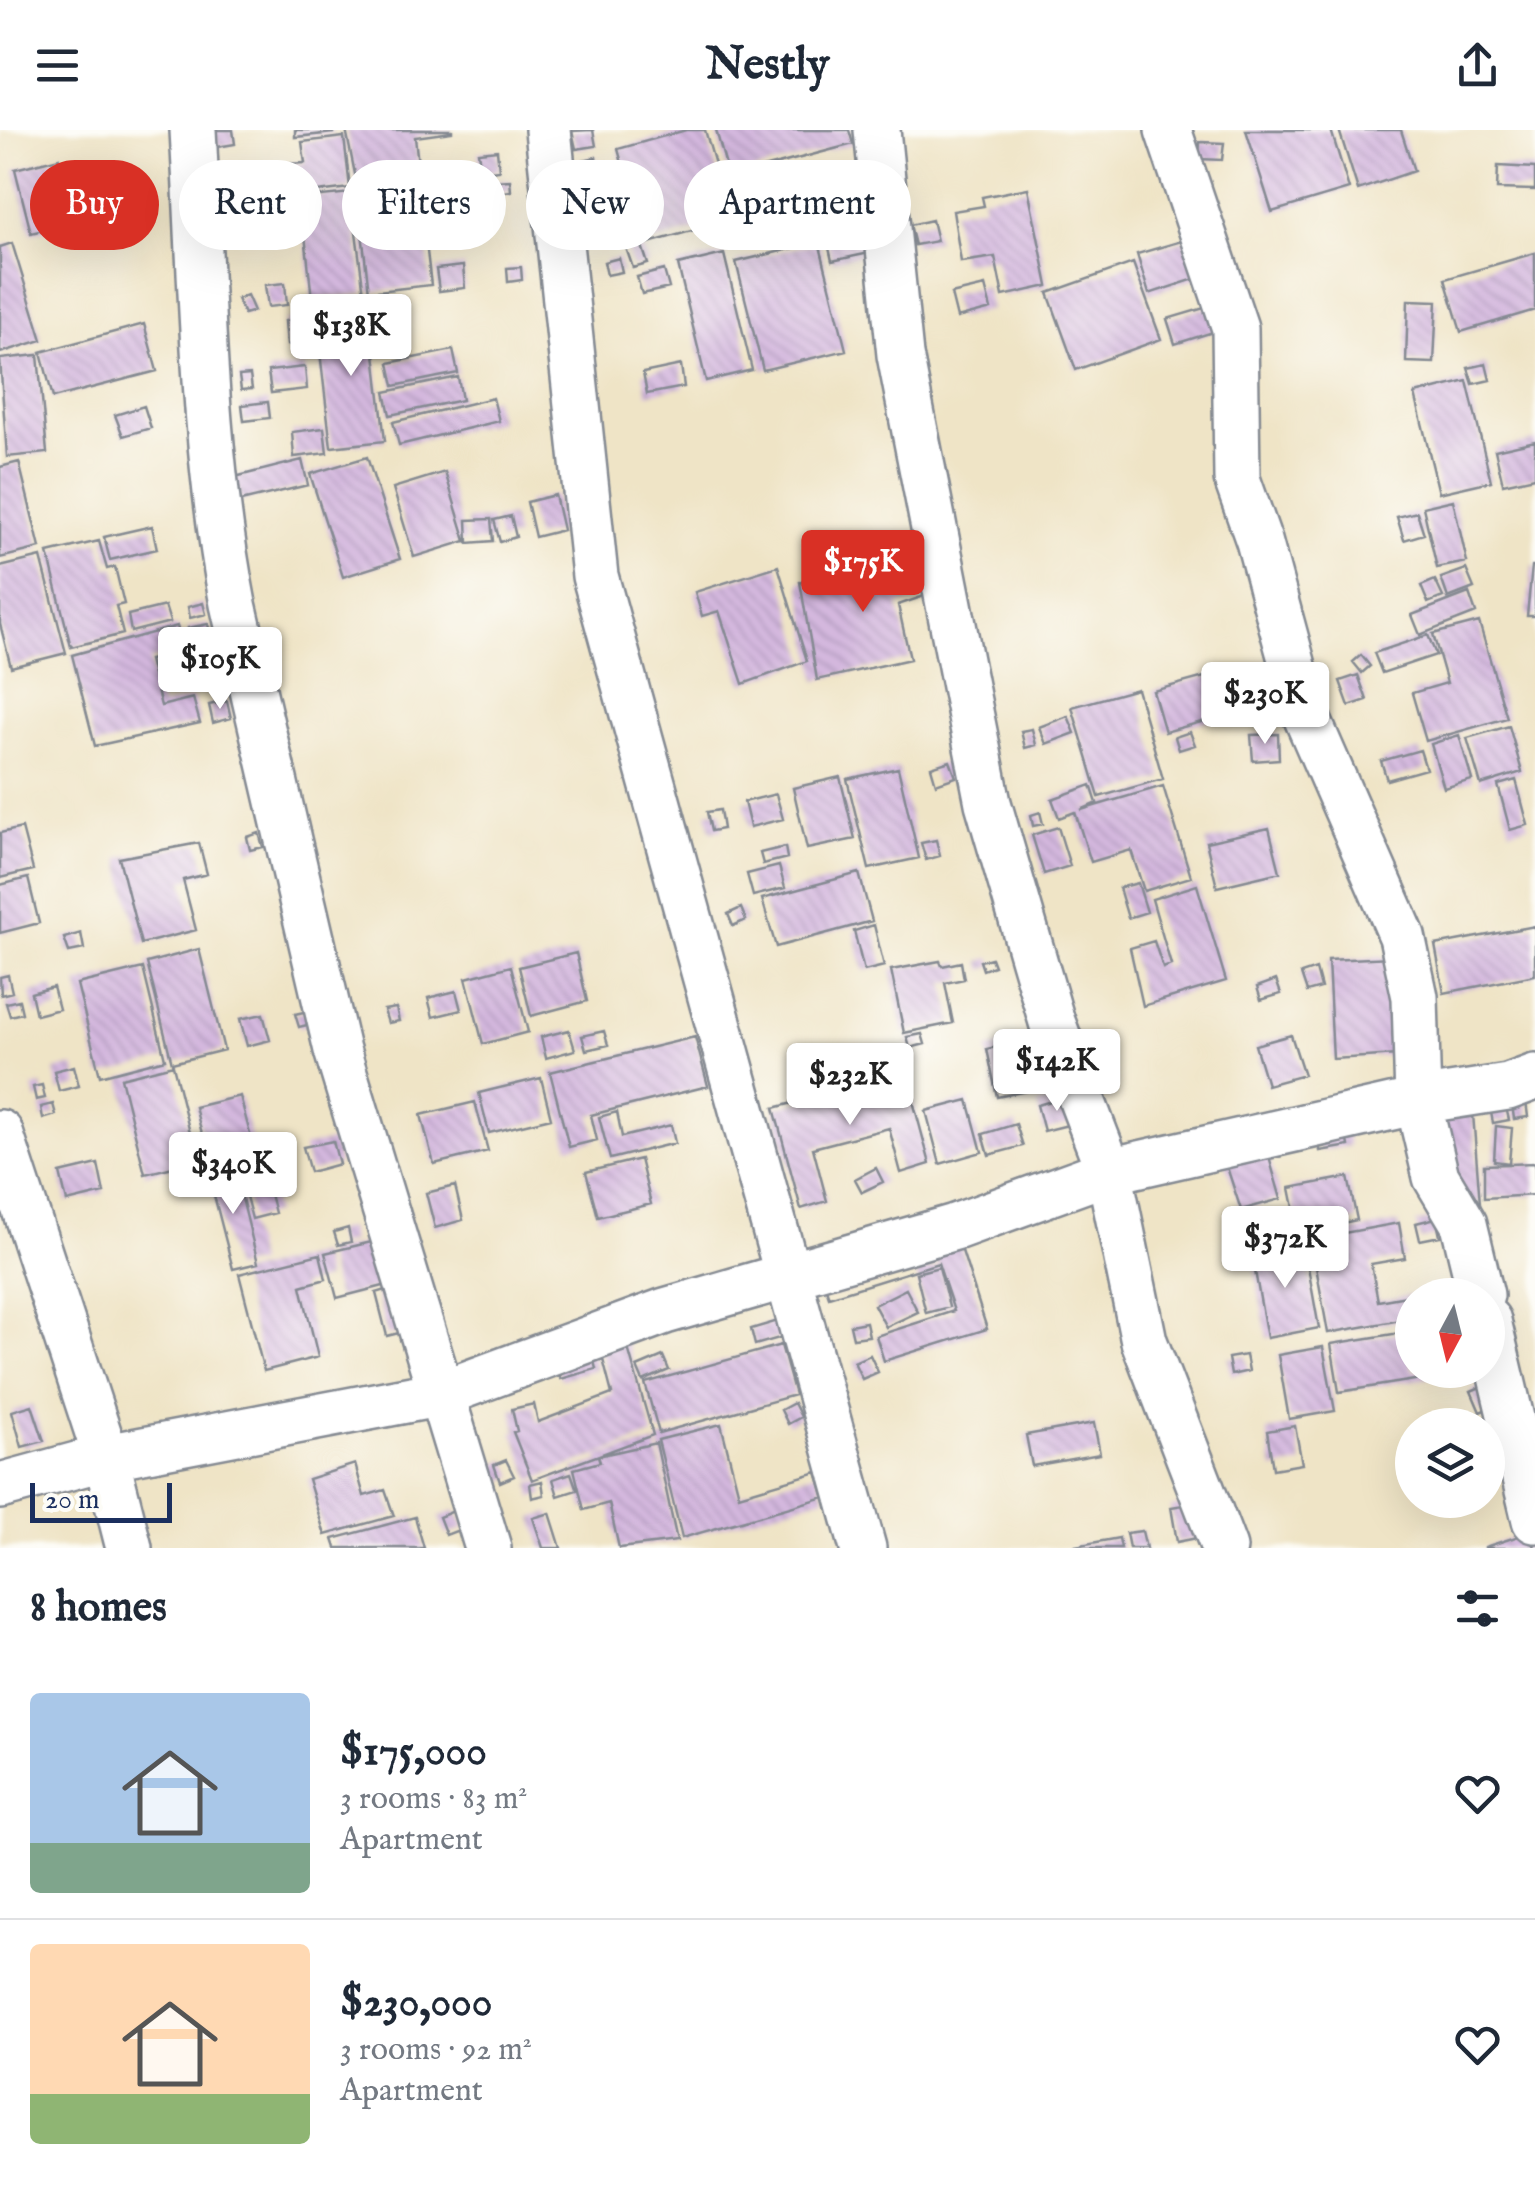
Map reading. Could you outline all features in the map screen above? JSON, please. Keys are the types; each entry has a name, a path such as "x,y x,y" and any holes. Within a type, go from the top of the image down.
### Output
{"street":[{"path":"194,130 204,330 227,572 337,1050 488,1548"},
{"path":"548,130 595,576 863,1548"},
{"path":"877,130 900,355 988,804 1052,1022 1110,1171 1144,1341 1224,1548"},
{"path":"1168,130 1235,328 1238,479 1307,718 1402,936 1415,997 1418,1101 1436,1176 1464,1224 1478,1278"},
{"path":"0,1486 106,1457 443,1392 665,1311 955,1227 1110,1171 1418,1101 1508,1087 1535,1077"},
{"path":"0,1133 106,1457 129,1548"},
{"path":"1504,1388 1535,1520"}],"building":[{"path":"215,130 233,130 235,144 217,147"},
{"path":"295,130 333,130 333,133 295,137"},
{"path":"346,130 452,130 415,137 418,160 352,160"},
{"path":"593,130 596,146 576,149 572,131"},
{"path":"686,130 705,130 714,160 684,160 684,233 664,239 664,160 621,160 618,149"},
{"path":"716,130 849,130 853,144 793,160 724,160"},
{"path":"1246,130 1331,130 1349,189 1272,212"},
{"path":"1339,130 1401,130 1414,171 1358,190"},
{"path":"344,137 347,160 342,160 342,189 322,191 322,160 305,160 302,142"},
{"path":"1200,142 1224,143 1222,160 1199,159"},
{"path":"497,150 498,160 479,160 478,152"},
{"path":"30,165 30,229 15,169"},
{"path":"1498,166 1535,168 1535,190 1497,189"},
{"path":"1028,188 1048,286 1003,296 995,257 961,262 953,211 984,206 982,197"},
{"path":"342,194 342,250 358,250 364,294 312,299 307,250 322,250 322,196"},
{"path":"932,220 937,241 915,245 911,225"},
{"path":"1185,240 1198,278 1149,294 1137,254"},
{"path":"12,243 42,340 0,353 0,247"},
{"path":"364,250 427,250 431,285 369,292"},
{"path":"627,250 643,250 648,264 633,268"},
{"path":"786,250 821,250 846,350 763,370 736,262"},
{"path":"830,250 874,250 874,252 832,261"},
{"path":"1535,253 1535,310 1461,332 1445,279"},
{"path":"724,254 752,370 706,381 678,265"},
{"path":"619,258 622,272 607,275 604,262"},
{"path":"1133,263 1161,339 1076,370 1048,293"},
{"path":"463,266 465,288 439,291 436,269"},
{"path":"521,267 522,280 508,282 507,268"},
{"path":"664,270 669,288 642,294 637,277"},
{"path":"285,283 287,305 268,307 265,285"},
{"path":"985,286 991,309 957,318 951,294"},
{"path":"247,295 254,311 244,314 237,299"},
{"path":"1408,300 1437,301 1434,363 1406,362"},
{"path":"1221,303 1229,327 1175,344 1167,319"},
{"path":"370,310 385,441 331,447 316,317"},
{"path":"308,318 311,341 287,345 285,321"},
{"path":"144,324 157,371 53,398 41,352"},
{"path":"453,350 458,373 394,386 389,363"},
{"path":"38,355 47,453 7,457 0,359"},
{"path":"1486,364 1490,380 1473,384 1468,368"},
{"path":"681,365 684,387 647,394 643,373"},
{"path":"305,367 307,389 271,393 268,371"},
{"path":"250,375 252,389 241,390 239,376"},
{"path":"458,377 462,400 390,415 385,392"},
{"path":"1467,381 1491,481 1439,493 1415,394"},
{"path":"493,398 499,421 399,445 393,422"},
{"path":"268,402 270,418 244,421 242,405"},
{"path":"144,406 151,428 123,436 115,415"},
{"path":"324,428 327,453 294,457 292,432"},
{"path":"1535,441 1535,477 1503,484 1495,450"},
{"path":"367,457 400,559 343,577 310,474"},
{"path":"302,460 308,485 241,501 235,477"},
{"path":"19,462 40,548 0,558 0,467"},
{"path":"445,472 466,541 414,557 393,488"},
{"path":"555,495 563,530 535,537 527,502"},
{"path":"1453,500 1467,562 1437,568 1423,507"},
{"path":"1417,512 1424,534 1404,540 1397,517"},
{"path":"511,516 516,537 500,542 494,520"},
{"path":"491,519 493,541 468,543 467,520"},
{"path":"152,526 157,549 110,560 104,537"},
{"path":"99,541 107,569 115,567 124,604 116,606 123,634 71,647 48,553"},
{"path":"927,554 939,591 898,605 910,659 817,680 800,582"},
{"path":"41,557 66,653 11,667 0,624 0,567"},
{"path":"778,566 807,661 743,684 719,611 702,616 695,592"},
{"path":"1532,566 1535,616 1527,616"},
{"path":"1466,569 1474,588 1448,598 1441,578"},
{"path":"1435,580 1443,597 1428,603 1421,586"},
{"path":"1469,593 1476,613 1420,635 1412,615"},
{"path":"203,603 206,614 190,618 188,607"},
{"path":"165,606 170,622 131,632 128,615"},
{"path":"1479,622 1507,718 1426,741 1412,693 1447,683 1433,634"},
{"path":"208,624 211,637 191,641 188,628"},
{"path":"177,626 184,652 149,660 161,706 193,698 200,723 95,746 72,655"},
{"path":"1428,635 1436,655 1382,673 1374,653"},
{"path":"1361,655 1370,666 1362,673 1353,662"},
{"path":"1219,673 1231,714 1165,732 1153,691"},
{"path":"1358,675 1367,700 1349,706 1340,681"},
{"path":"1137,689 1163,779 1099,797 1072,707"},
{"path":"227,701 231,718 213,723 209,705"},
{"path":"1068,716 1075,733 1046,744 1039,727"},
{"path":"1509,726 1522,772 1481,785 1467,738"},
{"path":"1032,729 1036,745 1025,748 1021,731"},
{"path":"1190,732 1195,745 1179,750 1175,737"},
{"path":"1278,734 1279,759 1253,761 1251,735"},
{"path":"1459,735 1472,780 1444,788 1431,744"},
{"path":"1420,750 1426,769 1387,780 1381,761"},
{"path":"950,761 956,777 936,784 931,767"},
{"path":"898,768 919,858 869,869 847,779"},
{"path":"840,777 855,839 807,849 793,788"},
{"path":"1516,780 1528,825 1510,830 1498,785"},
{"path":"1091,785 1097,803 1081,810 1163,786 1191,877 1144,891 1131,850 1091,862 1075,812 1059,818 1052,799"},
{"path":"776,794 783,819 750,827 744,802"},
{"path":"720,810 723,829 711,831 707,812"},
{"path":"1040,812 1043,824 1033,826 1031,815"},
{"path":"1058,827 1070,866 1044,874 1032,835"},
{"path":"22,828 33,870 0,878 0,833"},
{"path":"1269,828 1280,872 1217,887 1206,842"},
{"path":"259,833 263,847 250,850 247,837"},
{"path":"936,840 940,856 926,860 921,843"},
{"path":"199,843 207,874 183,880 196,930 141,944 119,858"},
{"path":"785,847 787,858 763,864 760,853"},
{"path":"779,866 785,888 753,896 747,874"},
{"path":"859,873 872,921 776,947 762,899"},
{"path":"28,878 39,923 0,933 0,885"},
{"path":"1138,883 1147,912 1128,918 1119,888"},
{"path":"1197,885 1226,981 1143,1006 1130,948 1154,941 1163,968 1171,965 1152,899"},
{"path":"741,908 746,920 733,926 728,914"},
{"path":"874,925 884,966 864,971 854,931"},
{"path":"1535,926 1535,975 1444,993 1435,945"},
{"path":"81,933 84,949 69,952 64,938"},
{"path":"199,949 224,1050 172,1063 147,963"},
{"path":"576,953 587,1001 531,1016 519,967"},
{"path":"1392,957 1397,1055 1333,1059 1328,960"},
{"path":"991,958 994,966 983,970 980,961"},
{"path":"940,961 942,966 961,962 964,979 945,983 953,1023 904,1033 891,970"},
{"path":"511,966 528,1032 483,1044 466,978"},
{"path":"143,968 165,1059 100,1076 77,984"},
{"path":"1316,969 1321,988 1307,992 1301,974"},
{"path":"8,975 12,992 1,995 0,977"},
{"path":"1276,980 1281,994 1261,1000 1257,987"},
{"path":"53,987 59,1009 36,1015 31,993"},
{"path":"456,991 461,1010 433,1017 428,998"},
{"path":"19,1000 22,1013 10,1016 6,1003"},
{"path":"396,1008 399,1021 388,1023 384,1010"},
{"path":"308,1011 311,1024 299,1027 295,1014"},
{"path":"263,1014 270,1040 247,1046 240,1019"},
{"path":"569,1030 575,1050 546,1058 541,1037"},
{"path":"604,1031 608,1045 586,1050 582,1036"},
{"path":"922,1034 925,1044 910,1048 907,1037"},
{"path":"1291,1035 1304,1075 1267,1085 1255,1045"},
{"path":"1046,1036 1056,1085 997,1097 987,1049"},
{"path":"695,1037 708,1086 591,1115 597,1140 569,1147 550,1072"},
{"path":"903,1064 930,1164 901,1173 889,1128 813,1148 827,1201 801,1209 774,1108 880,1080 878,1072"},
{"path":"173,1065 197,1161 145,1174 121,1078"},
{"path":"74,1066 79,1086 59,1091 54,1071"},
{"path":"541,1078 551,1118 489,1133 479,1093"},
{"path":"42,1085 45,1098 36,1100 33,1087"},
{"path":"240,1096 255,1153 210,1164 195,1107"},
{"path":"1069,1096 1076,1123 1044,1131 1037,1105"},
{"path":"1504,1099 1509,1120 1493,1123 1489,1102"},
{"path":"968,1100 982,1152 940,1164 926,1111"},
{"path":"1472,1101 1480,1204 1451,1206 1443,1103"},
{"path":"1526,1101 1528,1117 1514,1119 1512,1104"},
{"path":"475,1102 488,1151 434,1164 421,1115"},
{"path":"53,1104 56,1115 43,1119 41,1107"},
{"path":"617,1112 622,1137 671,1125 675,1143 610,1159 599,1117"},
{"path":"1345,1123 1349,1146 1320,1151 1317,1129"},
{"path":"1016,1124 1023,1146 989,1155 983,1134"},
{"path":"1496,1126 1512,1128 1509,1163 1494,1161"},
{"path":"1264,1140 1281,1199 1241,1210 1222,1152"},
{"path":"333,1141 339,1164 310,1172 303,1147"},
{"path":"640,1159 651,1204 598,1217 586,1172"},
{"path":"261,1160 275,1213 252,1219 238,1166"},
{"path":"1535,1163 1535,1195 1484,1198 1484,1165"},
{"path":"98,1164 104,1193 67,1202 60,1173"},
{"path":"234,1166 258,1263 233,1269 208,1172"},
{"path":"876,1168 883,1182 862,1192 855,1179"},
{"path":"1348,1177 1357,1220 1299,1232 1290,1188"},
{"path":"455,1186 463,1220 435,1228 426,1193"},
{"path":"1436,1218 1440,1236 1420,1240 1416,1223"},
{"path":"1399,1223 1405,1258 1371,1264 1378,1301 1395,1298 1395,1321 1328,1333 1311,1239"},
{"path":"348,1228 351,1242 338,1245 334,1232"},
{"path":"956,1232 987,1329 884,1361 876,1336 954,1311 938,1263 829,1297 821,1274"},
{"path":"380,1240 391,1284 337,1298 325,1253"},
{"path":"1304,1245 1319,1328 1267,1338 1252,1254"},
{"path":"320,1254 326,1279 301,1286 318,1357 264,1371 239,1274"},
{"path":"939,1267 949,1307 926,1313 916,1273"},
{"path":"396,1287 407,1331 387,1336 376,1293"},
{"path":"906,1289 918,1312 886,1327 874,1305"},
{"path":"778,1321 783,1337 755,1345 751,1329"},
{"path":"866,1322 869,1336 853,1338 850,1325"},
{"path":"1395,1334 1395,1383 1339,1392 1331,1344"},
{"path":"626,1341 653,1435 532,1480 513,1432 517,1431 512,1409 534,1404 538,1422 612,1394 600,1348"},
{"path":"781,1345 795,1395 659,1433 645,1383"},
{"path":"1323,1347 1335,1411 1289,1419 1278,1355"},
{"path":"591,1350 596,1369 561,1379 555,1361"},
{"path":"870,1355 878,1372 862,1379 854,1362"},
{"path":"1246,1355 1249,1371 1231,1375 1228,1358"},
{"path":"663,1356 669,1370 643,1381 637,1367"},
{"path":"1500,1388 1506,1401 1478,1408 1471,1391"},
{"path":"794,1403 801,1417 788,1424 781,1410"},
{"path":"32,1405 44,1441 22,1447 12,1411"},
{"path":"1094,1423 1100,1454 1032,1466 1026,1435"},
{"path":"721,1424 739,1495 817,1472 825,1497 682,1538 658,1440"},
{"path":"1295,1426 1302,1464 1273,1469 1267,1431"},
{"path":"656,1443 677,1541 619,1548 609,1503 584,1510 574,1469 600,1462 598,1456"},
{"path":"506,1460 514,1476 500,1482 494,1465"},
{"path":"355,1464 364,1496 385,1490 394,1516 325,1535 308,1479"},
{"path":"571,1473 577,1490 558,1496 553,1479"},
{"path":"542,1481 544,1495 532,1498 530,1484"},
{"path":"1196,1503 1202,1537 1177,1542 1171,1507"},
{"path":"456,1510 464,1528 446,1535 439,1517"},
{"path":"550,1513 561,1548 543,1548 533,1518"},
{"path":"415,1517 424,1548 336,1548 333,1539"},
{"path":"1142,1531 1146,1548 1129,1548 1126,1533"},
{"path":"1531,1532 1535,1548 1485,1548 1485,1547"},
{"path":"1119,1538 1121,1548 1075,1548 1075,1546"}]}
